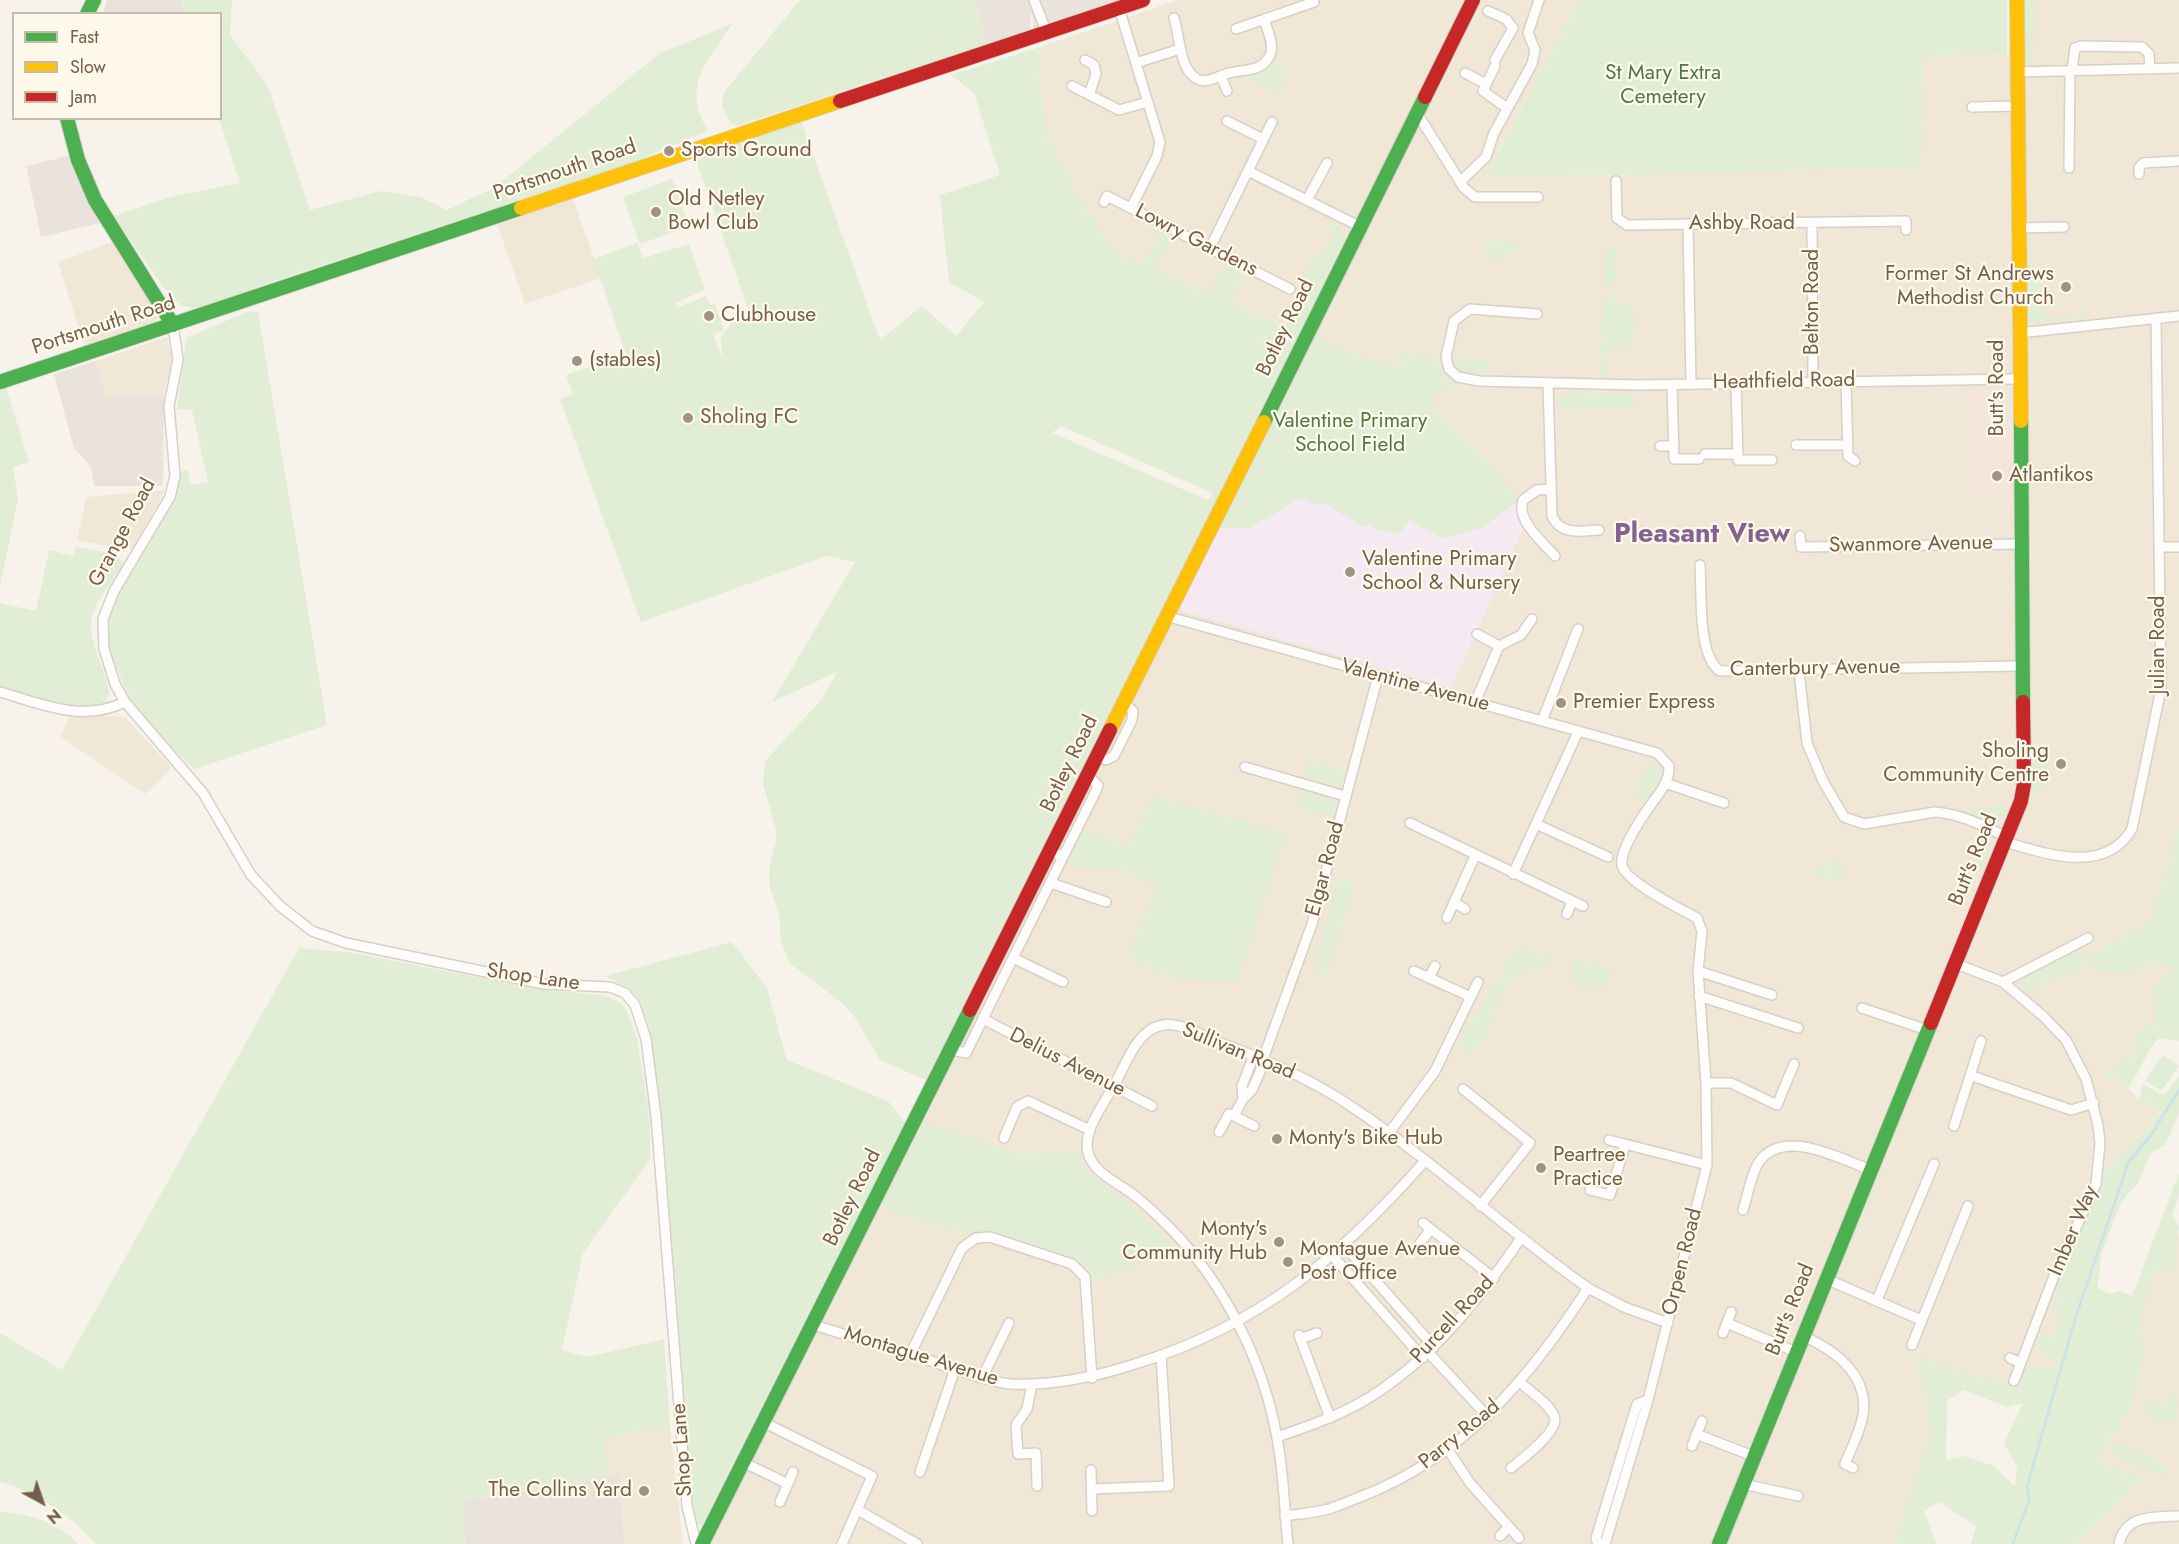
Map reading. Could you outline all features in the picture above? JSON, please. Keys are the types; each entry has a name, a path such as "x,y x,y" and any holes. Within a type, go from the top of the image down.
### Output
{"main road":[{"name":"Portsmouth Road","path":"0,382 1143,0"},
{"name":"Botley Road","path":"702,1544 814,1325 948,1049 1225,502 1359,226 1473,0"},
{"name":"Butt's Road","path":"1719,1544 2021,801 2024,783 2017,0"},
{"name":"Grange Road","path":"68,120 78,162 109,226 163,303 173,325"}],"street":[{"path":"1034,0 1047,33"},
{"path":"1460,182 1486,157 1494,133 1534,57 1528,29 1539,0"},
{"path":"1236,28 1314,2"},
{"path":"1119,8 1160,142 1157,156 1131,208"},
{"path":"1488,11 1506,19 1513,28 1528,29"},
{"path":"1174,18 1186,67 1197,79 1214,81 1221,76 1264,64 1271,54 1271,42 1264,20"},
{"path":"1507,108 1485,94 1486,84 1513,28"},
{"path":"2069,168 2071,70 2072,53 2075,48 2081,46 2142,47 2149,54 2150,69"},
{"path":"1136,63 1180,50"},
{"path":"1085,60 1094,65 1096,74 1089,94"},
{"path":"2018,72 2179,68"},
{"path":"1465,73 1486,84"},
{"path":"1221,76 1227,91"},
{"path":"1072,86 1119,110 1148,102"},
{"path":"1972,107 2018,106"},
{"path":"1417,113 1460,182 1475,197 1538,196"},
{"path":"1227,121 1263,139"},
{"path":"1210,248 1272,122"},
{"path":"2139,174 2139,168 2143,163 2179,161"},
{"path":"1307,200 1326,164"},
{"path":"1248,171 1359,226"},
{"name":"Ashby Road","path":"1616,181 1616,210 1621,222 1634,225 1906,221"},
{"name":"Lowry Gardens","path":"1104,202 1107,196 1290,289"},
{"name":"Belton Road","path":"1812,223 1813,381"},
{"path":"1688,224 1691,383"},
{"path":"2019,228 2064,227"},
{"name":"Heathfield Road","path":"1536,314 1470,309 1464,311 1454,321 1450,332 1447,363 1453,373 1465,379 1548,384 2019,379"},
{"path":"2019,333 2179,316"},
{"name":"Julian Road","path":"1799,671 1807,743 1823,782 1844,817 1864,824 1935,812 1947,813 1971,820 2006,840 2080,859 2093,858 2121,844 2132,829 2161,689 2156,318"},
{"name":"Grange Road","path":"125,702 115,684 104,649 103,619 114,591 170,497 175,476 169,406 178,359 173,325"},
{"path":"1846,382 1848,456 1855,461"},
{"path":"1736,383 1738,457"},
{"path":"1548,384 1552,516 1559,526 1570,532 1599,530"},
{"path":"1672,384 1674,459 1738,457 1772,460"},
{"path":"1796,445 1848,445"},
{"path":"1659,446 1674,446"},
{"path":"1551,489 1530,493 1523,500 1522,512 1532,529 1555,556"},
{"name":"Swanmore Avenue","path":"1800,536 1801,551 2021,544"},
{"path":"2159,547 2179,547"},
{"name":"Canterbury Avenue","path":"1700,565 1707,653 1713,667 1732,672 2022,666"},
{"name":"Valentine Avenue","path":"1166,615 1663,757 1669,766 1665,783"},
{"path":"1475,703 1499,646 1521,635 1532,619"},
{"path":"1542,721 1578,629"},
{"path":"1477,634 1499,646"},
{"name":"Elgar Road","path":"1219,1132 1228,1114 1234,1116 1243,1099 1252,1090 1261,1058 1312,924 1378,676"},
{"path":"0,692 67,712 95,712 125,702"},
{"name":"Shop Lane","path":"125,702 203,793 251,875 280,906 312,931 346,943 544,984 610,987 625,993 635,1005 646,1039 656,1116 687,1506 696,1544"},
{"path":"1513,874 1578,732"},
{"path":"1245,767 1345,796"},
{"path":"948,1049 966,1053 1096,791 1098,785 1088,776"},
{"path":"1665,783 1724,803"},
{"name":"Orpen Road","path":"1605,1544 1648,1400 1707,1165 1706,1083 1698,972 1702,931 1697,918 1631,879 1622,866 1622,858 1635,830 1665,783"},
{"path":"1410,823 1583,906"},
{"path":"1536,824 1608,857"},
{"path":"1050,850 1063,857"},
{"path":"1447,918 1475,856"},
{"path":"1051,883 1106,902"},
{"path":"1567,914 1572,901"},
{"path":"1454,902 1465,909"},
{"path":"2003,982 2088,938"},
{"path":"1013,958 1063,982"},
{"name":"Imber Way","path":"1954,963 2003,982 2044,1017 2066,1040 2086,1079 2094,1103 2100,1143 2096,1184 2054,1276 2014,1381"},
{"path":"1429,978 1435,966"},
{"path":"1414,971 1472,997"},
{"path":"1698,972 1772,995"},
{"path":"1389,1133 1435,1071 1478,982"},
{"path":"982,983 997,989"},
{"path":"1699,996 1792,1029"},
{"path":"1862,1008 1927,1030"},
{"name":"Delius Avenue","path":"983,1018 1152,1106"},
{"name":"Sullivan Road","path":"1090,1130 1146,1033 1163,1025 1173,1025 1261,1058 1323,1088 1389,1133 1588,1288 1624,1307 1668,1323"},
{"path":"1954,1126 1972,1076 1981,1041"},
{"path":"1773,1116 1794,1064"},
{"path":"1972,1076 2071,1110 2094,1103"},
{"path":"1706,1083 1731,1083 1777,1105"},
{"path":"1463,1089 1530,1143 1480,1206"},
{"path":"1004,1138 1017,1107 1028,1101 1090,1130 1087,1146 1092,1162 1143,1202 1180,1239 1204,1270 1238,1323 1260,1378 1277,1437 1288,1544"},
{"path":"1234,1116 1254,1126"},
{"path":"1609,1140 1707,1165"},
{"path":"1743,1210 1759,1161 1780,1146 1801,1144 1870,1170"},
{"path":"1590,1190 1610,1195 1625,1145"},
{"name":"Montague Avenue","path":"814,1325 1007,1384 1092,1378 1161,1356 1238,1323 1281,1296 1344,1245 1386,1206 1425,1161"},
{"path":"1877,1300 1934,1164"},
{"path":"1912,1345 1968,1206"},
{"path":"1423,1222 1494,1278"},
{"path":"1420,1243 1431,1229"},
{"path":"910,1355 962,1248 976,1238 990,1237 1071,1264 1085,1277 1092,1378"},
{"name":"Purcell Road","path":"1277,1437 1330,1418 1377,1393 1428,1352 1494,1278 1521,1238"},
{"path":"1344,1245 1428,1352"},
{"path":"1332,1255 1428,1352 1487,1416"},
{"path":"1826,1279 1921,1320"},
{"name":"Parry Road","path":"1285,1516 1326,1510 1375,1491 1426,1466 1448,1450 1487,1416 1520,1382 1564,1326 1588,1288"},
{"path":"1723,1333 1731,1312"},
{"path":"983,1376 1009,1323"},
{"path":"1727,1323 1796,1352"},
{"path":"1317,1333 1299,1337 1330,1418"},
{"path":"1803,1336 1835,1353 1857,1380 1863,1416 1845,1464 1852,1468"},
{"path":"1092,1489 1170,1486 1161,1356"},
{"path":"2010,1358 2021,1363"},
{"path":"920,1472 955,1369"},
{"path":"1512,1468 1551,1432 1555,1424 1554,1415 1520,1382"},
{"path":"1032,1384 1027,1409 1016,1425 1018,1454 1036,1453 1037,1486"},
{"path":"1598,1544 1596,1539 1637,1404 1648,1400"},
{"path":"1692,1446 1701,1421"},
{"path":"763,1422 872,1476 842,1544"},
{"path":"1696,1434 1753,1456"},
{"path":"1448,1450 1470,1483 1519,1538"},
{"path":"743,1461 788,1484"},
{"path":"1091,1470 1092,1511"},
{"path":"780,1502 793,1473"},
{"path":"1743,1484 1798,1496"},
{"path":"858,1510 917,1544"},
{"path":"2119,1544 2124,1531 2138,1520 2179,1516"},
{"path":"1500,1536 1509,1527"}],"shaded area":[{"path":"107,0 182,0 184,12 104,12"},
{"path":"972,0 1138,0 1035,37 1032,13 1029,30 985,45 979,13"},
{"path":"1178,0 1578,0 1486,176 1920,168 1923,56 2024,54 2024,0 2179,0 2179,824 2151,922 2088,955 2081,952 2029,991 2092,962 2109,970 2140,971 2152,962 2174,966 2152,991 2157,1023 2135,1032 2133,1054 2102,1077 2120,1081 2139,1099 2161,1111 2103,1172 2055,1289 2057,1310 2064,1309 2053,1338 2036,1350 2055,1361 2053,1367 2017,1388 1912,1355 1924,1387 1930,1434 1894,1544 706,1544 1057,848 1294,329 1115,252 1079,196 1046,134 1037,48"},
{"path":"68,156 100,223 41,237 26,166"},
{"path":"573,199 601,278 525,304 497,224"},
{"path":"113,242 160,311 156,323 84,345 58,262"},
{"path":"167,337 173,359 163,395 105,394 96,361"},
{"path":"96,361 105,394 164,395 163,486 94,486 91,467 74,448 54,374"},
{"path":"1966,391 2004,391 2009,396 2011,496 1967,496"},
{"path":"165,490 133,548 111,547 77,540 87,497"},
{"name":"Valentine Primary School & Nursery","path":"1301,498 1318,505 1322,502 1363,526 1370,524 1377,530 1400,533 1409,519 1442,538 1481,528 1518,501 1522,531 1451,688 1183,611 1179,605 1221,525 1249,528"},
{"path":"69,717 125,717 172,768 145,794 61,737"},
{"path":"2179,1233 2179,1544 2077,1544 2141,1477 2098,1463 2129,1410 2145,1348 2138,1330 2145,1302 2154,1271 2176,1244"},
{"path":"670,1426 683,1544 624,1544 620,1475 608,1477 604,1438"},
{"path":"620,1475 624,1544 465,1544 461,1502"}],"green space":[{"path":"182,0 232,0 230,35 268,86 310,210 380,191 421,197 447,210 495,187 660,53 732,24 706,63 697,87 700,114 708,131 614,170 265,284 206,307 192,308 181,305 171,298 114,216 170,197 240,183 219,120 222,120 222,12 184,12"},
{"path":"800,0 972,0 979,13 985,45 739,125 732,124 723,108 722,100 725,91"},
{"name":"St Mary Extra Cemetery","path":"1578,0 2007,0 2007,54 1923,56 1921,168 1486,177"},
{"path":"2024,0 2034,0 2033,63 2027,61 2024,56"},
{"name":"Valentine Primary School Field","path":"1037,48 1046,134 1079,196 1115,252 1143,264 1160,231 1171,237 1156,270 1210,293 1225,264 1244,274 1231,302 1286,326 1299,300 1312,306 1309,314 1321,324 1321,339 1366,358 1402,368 1398,350 1439,359 1444,376 1459,385 1449,392 1436,392 1433,408 1486,458 1518,501 1481,528 1442,538 1409,520 1400,533 1376,530 1370,524 1364,526 1322,502 1318,505 1301,498 1249,528 1220,528 1213,540 1197,543 926,1080 880,1060 854,1016 842,1003 789,963 781,940 779,916 770,887 769,870 776,841 776,829 763,784 765,761 822,699 837,672 772,702 855,562 827,556 641,622 560,399 573,394 566,375 626,355 594,259 637,243 643,258 689,244 705,290 675,303 677,308 706,296 710,305 715,303 724,330 713,334 722,357 721,337 736,316 743,323 754,313 747,306 695,157 801,121 880,340 922,306 956,336 984,302 949,282 940,195 1000,175 974,93 951,75","holes":["1061,426 1212,493 1208,500 1052,433"]},
{"path":"1284,60 1288,74 1278,94 1245,76 1257,73"},
{"name":"Old Netley Bowl Club","path":"672,179 689,227 640,244 623,197"},
{"path":"1331,220 1339,224 1343,240 1313,304 1295,295 1315,253 1322,256 1333,232 1327,229"},
{"path":"1480,241 1526,243 1495,262"},
{"path":"1617,243 1617,280 1611,280 1611,286 1604,286 1605,253"},
{"path":"2043,267 2043,301 2046,318 2078,316 2083,310 2086,318 2031,323 2028,315 2028,268"},
{"path":"1611,294 1619,306 1626,302 1632,304 1635,322 1631,346 1613,347 1606,356 1606,376 1602,377 1599,366 1605,299"},
{"path":"249,311 258,312 327,725 194,769 167,744 130,698 111,657 108,621 119,593 174,501 180,471 188,470 190,485 208,482 192,410 177,409 186,338"},
{"path":"1454,358 1488,360 1488,370 1478,374 1468,373 1459,367"},
{"path":"6,387 29,462 13,467 18,499 0,586 0,389"},
{"path":"1568,392 1634,395 1635,409 1559,410 1559,399"},
{"path":"76,547 112,553 125,563 99,600 91,624 93,642 110,693 105,702 79,707 52,703 0,686 0,603 36,611 49,550 74,556"},
{"path":"2040,750 2048,756 2048,780 2043,789 2032,793 2033,751"},
{"path":"1310,760 1345,770 1340,786 1305,777"},
{"path":"1652,761 1660,769 1661,778 1645,800 1635,796"},
{"path":"1301,791 1335,800 1337,804 1333,816 1297,807"},
{"path":"1153,796 1286,833 1237,981 1175,979 1126,957 1157,889 1143,879 1121,870 1066,864 1083,828 1128,847"},
{"path":"2010,805 2005,816 1995,822 1982,820 1966,810"},
{"path":"2179,824 2179,1041 2159,1038 2128,1088 2120,1081 2101,1077 2133,1054 2135,1032 2157,1023 2152,991 2174,966 2152,962 2132,973 2109,970 2098,973 2092,963 2029,991 2021,986 2019,980 2076,951 2088,955 2150,922"},
{"path":"1974,829 1986,836 1991,845 1990,856 1984,868 1980,869"},
{"path":"1840,858 1845,885 1811,874"},
{"path":"1338,879 1351,882 1354,886 1327,976 1312,972"},
{"path":"732,942 767,988 787,1060 888,1101 905,1123 702,1525 694,1524 662,1116 651,1037 641,1002 629,988 605,976"},
{"path":"1517,947 1550,956 1549,964 1543,969 1528,968 1508,983 1501,994 1488,1031 1475,1049 1467,1051 1457,1047"},
{"path":"299,948 348,952 544,990 602,995 616,1000 626,1008 637,1038 650,1119 650,1159 583,1253 562,1350 588,1357 664,1339 670,1426 604,1438 608,1477 462,1502 465,1544 96,1544 76,1524 52,1506 26,1491 0,1482 0,1333 62,1370"},
{"path":"1575,958 1612,969 1607,987 1573,986 1570,966"},
{"path":"2163,1055 2179,1066 2161,1091 2145,1080"},
{"path":"2179,1076 2179,1112 2166,1144 2150,1154 2138,1183 2121,1202 2102,1253 2097,1288 2109,1294 2119,1291 2132,1296 2179,1173 2179,1195 2172,1216 2179,1226 2173,1268 2154,1271 2138,1330 2145,1348 2129,1410 2098,1462 2142,1478 2077,1544 1971,1544 1976,1526 1939,1502 1924,1511 1937,1544 1894,1544 1930,1434 1924,1387 1912,1354 2016,1388 2030,1366 2053,1367 2055,1361 2036,1349 2043,1330 2053,1338 2063,1310 2057,1310 2055,1289 2103,1172 2161,1112 2139,1099 2143,1084 2160,1094 2166,1093","holes":["1963,1390 2007,1407 2023,1403 2004,1443 2017,1467 2015,1486 1994,1466 1965,1456 1946,1460 1947,1401"]},
{"path":"918,1121 1023,1154 1076,1150 1090,1174 1140,1212 1175,1248 1171,1252 1091,1282 1088,1271 1078,1261 985,1230 969,1235 876,1206"},
{"path":"1877,1168 1882,1170 1841,1272 1837,1276"},
{"path":"2179,1392 2176,1411 2178,1422 2145,1416 2149,1401 2163,1403"},
{"path":"2121,1443 2157,1458 2168,1470 2165,1476 2113,1457 2110,1447"},
{"path":"0,1512 33,1517 52,1524 78,1544 0,1544"}],"waterway":[{"path":"2013,1544 2029,1500 2027,1486 2076,1316 2128,1163 2151,1135 2179,1090"}],"traffic: fast":[{"path":"88,12 94,0"},
{"path":"1264,422 1425,97"},
{"path":"68,120 78,160 95,200 173,325"},
{"path":"0,382 521,208"},
{"path":"2021,421 2023,702"},
{"path":"702,1544 970,1010"},
{"path":"1719,1544 1931,1023"}],"traffic: slow":[{"path":"2017,0 2021,421"},
{"path":"521,208 840,101"},
{"path":"1110,730 1264,422"}],"traffic: jam":[{"path":"840,101 1143,0"},
{"path":"1425,97 1473,0"},
{"path":"1931,1023 2021,801 2024,784 2023,702"},
{"path":"970,1010 1110,730"}],"place":[{"name":"Sports Ground","path":"669,151"},
{"name":"Old Netley Bowl Club","path":"656,212"},
{"name":"Former St Andrews Methodist Church","path":"2066,287"},
{"name":"Clubhouse","path":"709,316"},
{"name":"(stables)","path":"577,361"},
{"name":"Sholing FC","path":"688,418"},
{"name":"Atlantikos","path":"1997,476"},
{"name":"Valentine Primary School & Nursery","path":"1350,572"},
{"name":"Premier Express","path":"1561,703"},
{"name":"Sholing Community Centre","path":"2061,764"},
{"name":"Monty's Bike Hub","path":"1277,1139"},
{"name":"Peartree Practice","path":"1541,1168"},
{"name":"Monty's Community Hub","path":"1279,1242"},
{"name":"Montague Avenue Post Office","path":"1288,1262"},
{"name":"The Collins Yard","path":"644,1491"}],"district":[{"name":"Pleasant View","path":"1702,535"}]}
